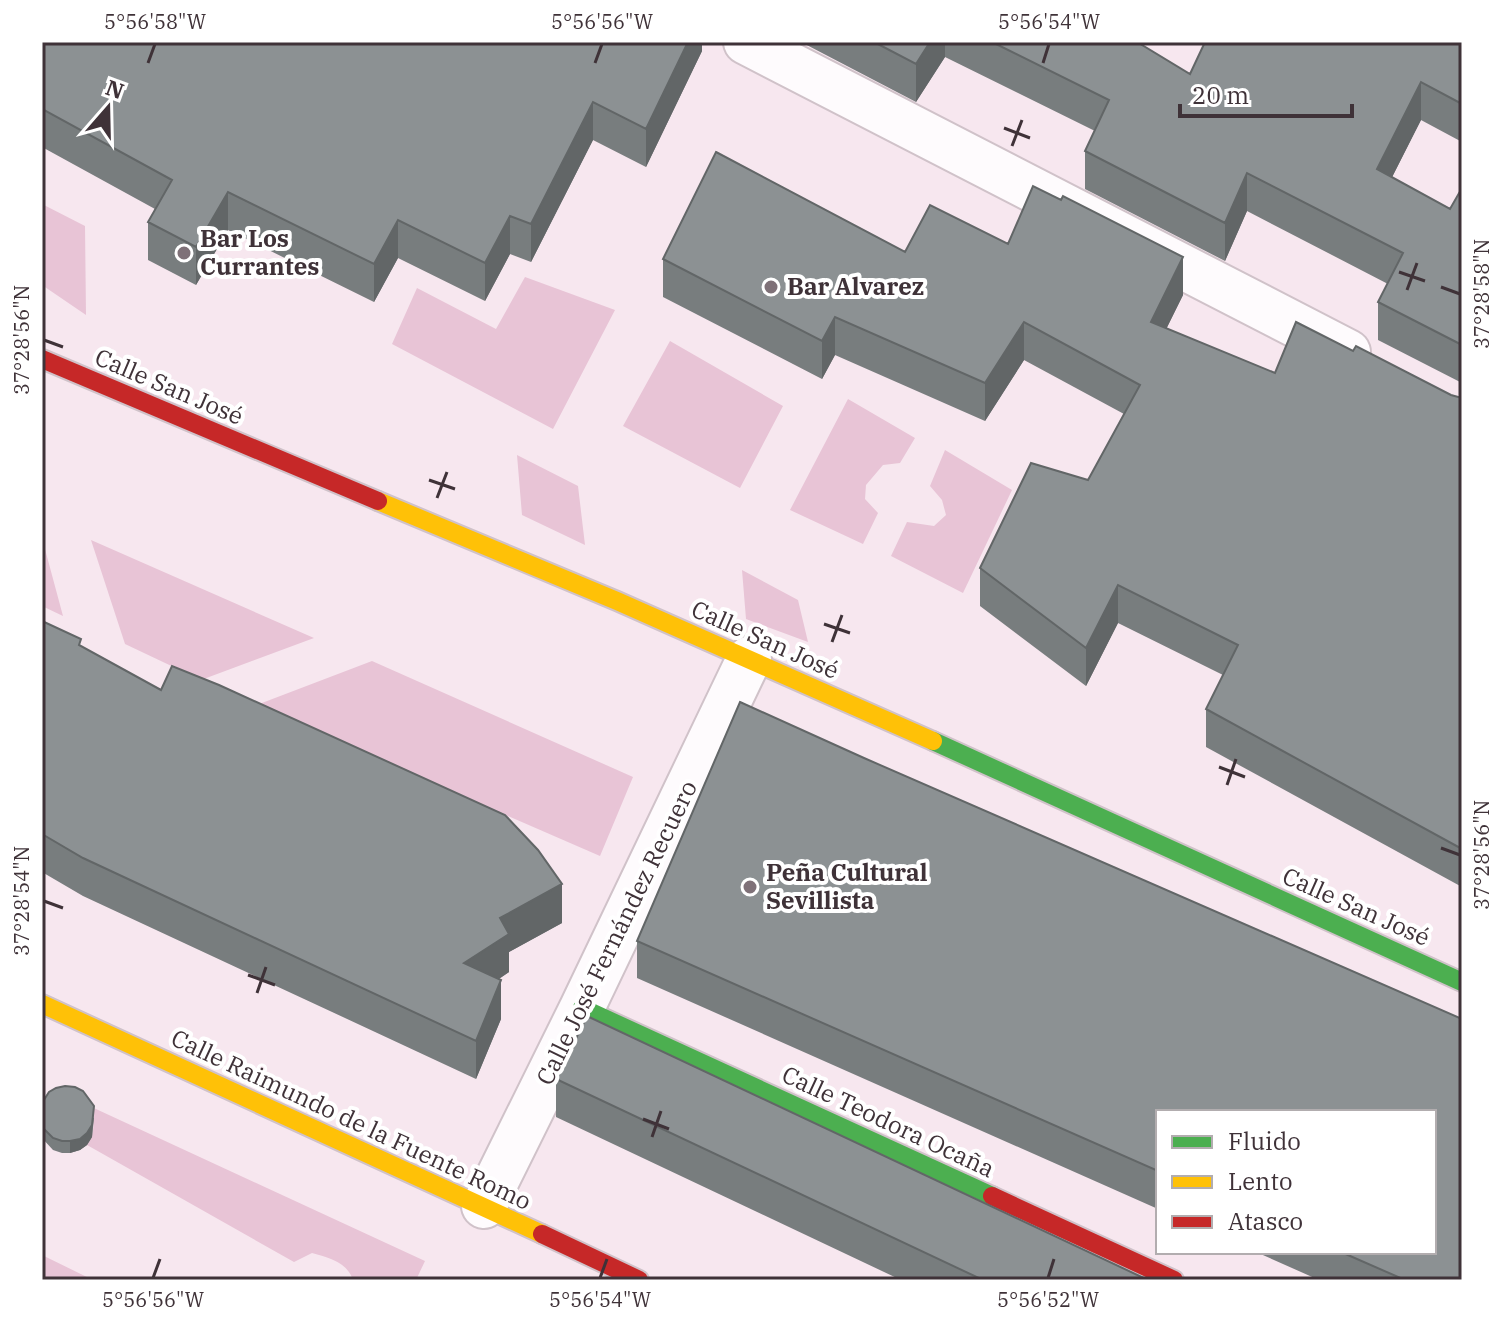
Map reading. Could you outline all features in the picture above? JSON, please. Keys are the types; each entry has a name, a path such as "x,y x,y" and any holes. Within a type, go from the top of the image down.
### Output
{"main road":[{"name":"Calle San José","path":"42,359 617,601 1462,982"},
{"name":"Calle Raimundo de la Fuente Romo","path":"42,1004 639,1280"},
{"name":"Calle Teodora Ocaña","path":"582,1008 1174,1280"}],"street":[{"path":"746,42 1379,368"},
{"name":"Calle José Fernández Recuero","path":"484,1206 749,659"}],"shaded area":[{"path":"42,204 85,226 86,315 42,285"},
{"path":"525,277 615,310 553,429 392,344 417,288 496,329"},
{"path":"670,341 783,406 740,488 623,426"},
{"path":"848,399 915,438 900,463 883,465 866,485 865,499 878,513 863,544 790,510"},
{"path":"945,450 1012,490 963,593 891,556 907,522 934,526 946,515 942,500 930,486"},
{"path":"517,455 578,486 585,545 522,515"},
{"path":"42,538 63,616 42,606"},
{"path":"91,540 314,638 201,680 125,644"},
{"path":"742,570 798,600 808,642 746,619"},
{"path":"372,661 633,777 600,856 254,706"},
{"path":"83,1103 425,1261 416,1280 353,1280 342,1265 312,1253 294,1262 87,1145 93,1123"},
{"path":"42,1255 93,1280 42,1280"}],"building":[{"path":"42,42 688,42 646,129 593,102 531,224 510,216 485,263 398,220 374,264 228,192 196,247 148,222 172,180 42,109"},
{"path":"874,42 930,42 916,64"},
{"path":"992,42 1137,42 1190,74 1205,42 1462,42 1462,104 1421,82 1377,169 1450,209 1462,188 1462,345 1378,302 1403,253 1247,173 1225,223 1085,151 1109,100"},
{"path":"716,152 905,252 930,205 1008,244 1033,186 1061,200 1063,196 1183,257 1151,322 1275,373 1296,322 1353,351 1356,346 1462,398 1462,849 1206,709 1238,645 1118,585 1086,648 980,568 1031,463 1088,480 1140,385 1024,322 985,383 835,317 822,341 663,259"},
{"path":"42,621 81,639 79,645 161,690 172,666 505,815 538,850 562,884 500,918 509,934 464,963 501,980 476,1041 83,858 42,834"},
{"path":"740,702 1462,1019 1462,1280 1405,1280 1346,1254 1436,1254 1436,1110 1156,1110 1156,1170 637,941"},
{"path":"587,1016 1148,1280 983,1280 556,1079"},
{"path":"65,1086 83,1091 94,1106 92,1125 87,1133 80,1139 70,1141 53,1138 42,1127 42,1103 49,1092"}],"traffic: fast":[{"path":"933,741 1462,982"},
{"path":"582,1008 992,1196"}],"traffic: slow":[{"path":"378,501 617,601 933,741"},
{"path":"42,1004 542,1234"}],"traffic: jam":[{"path":"42,359 378,501"},
{"path":"992,1196 1174,1280"},
{"path":"542,1234 639,1280"}],"place":[{"name":"Bar Los Currantes","path":"184,253"},
{"name":"Bar Alvarez","path":"771,287"},
{"name":"Peña Cultural Sevillista","path":"750,887"}]}
